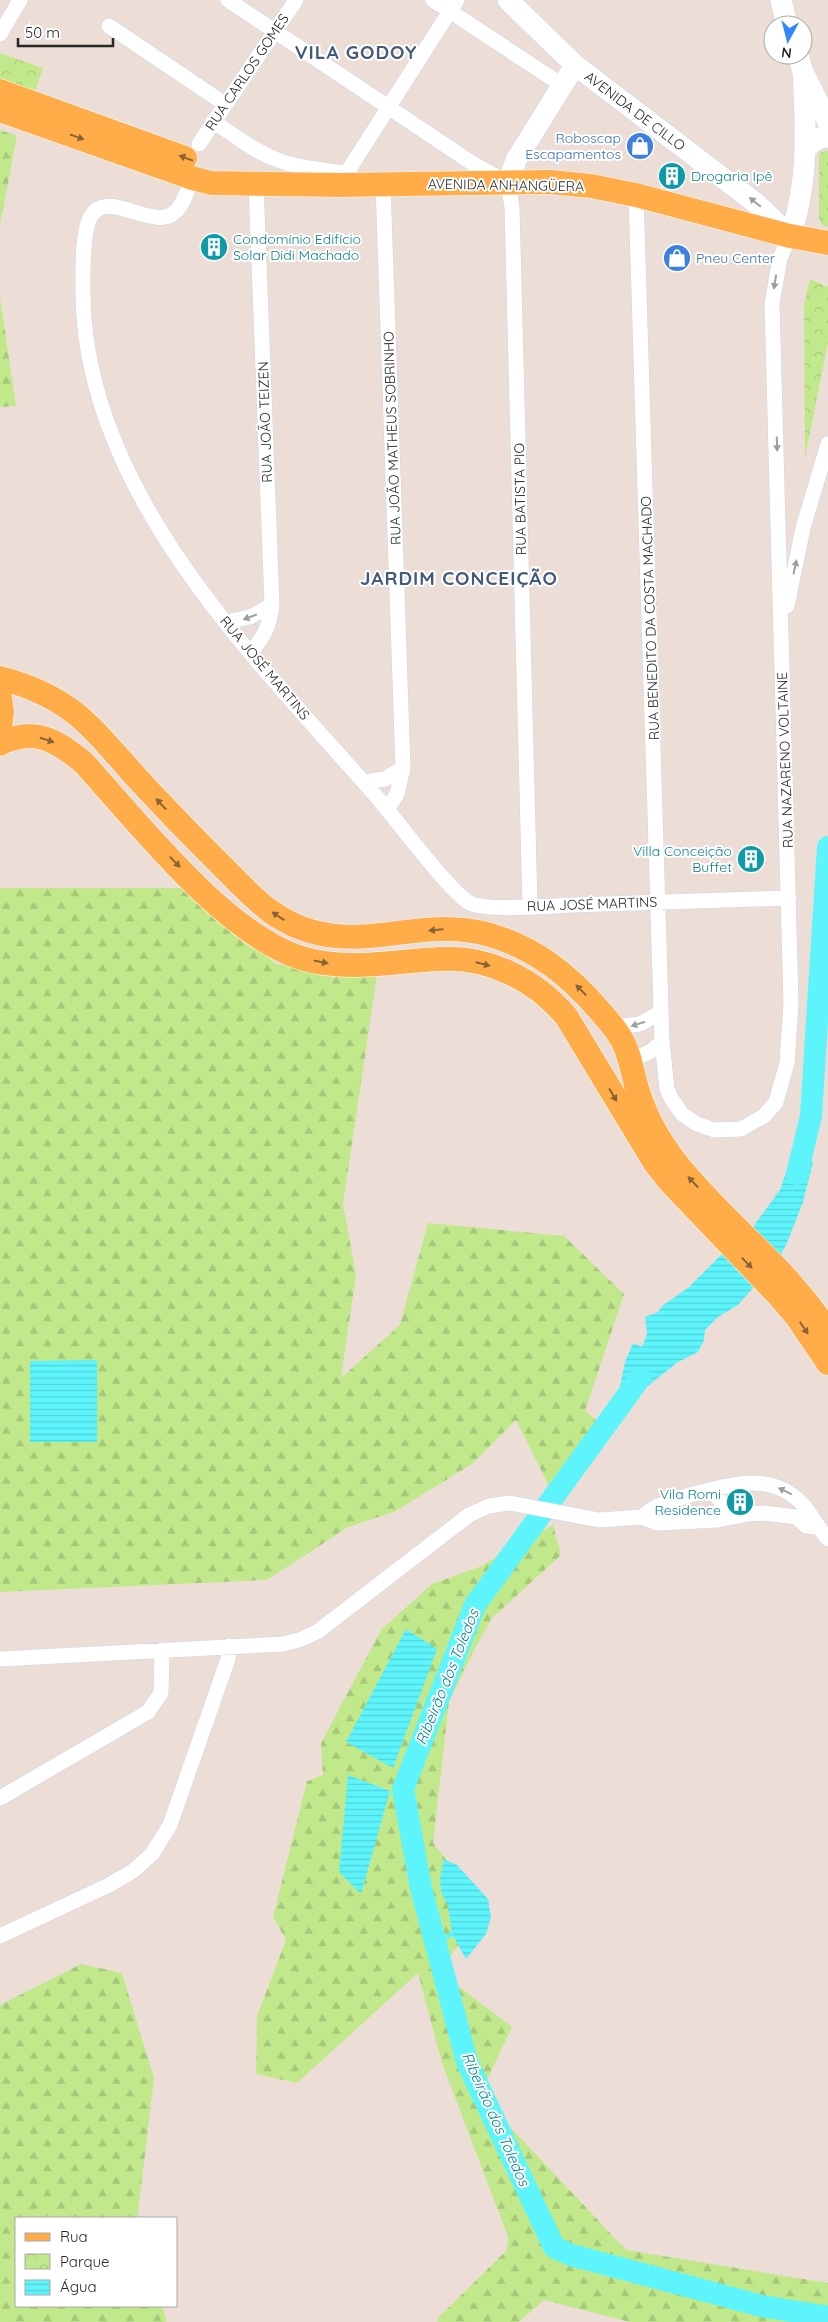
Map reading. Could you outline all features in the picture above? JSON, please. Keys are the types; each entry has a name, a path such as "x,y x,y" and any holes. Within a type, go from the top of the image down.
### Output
{"main road":[{"name":"AVENIDA DE CILLO","path":"508,0 575,65 757,204 790,236 828,254"},
{"path":"781,0 785,15"},
{"path":"508,183 516,160 575,65"},
{"path":"800,65 805,148 798,206 790,236 828,243"},
{"path":"801,65 828,122"},
{"path":"0,91 33,112"},
{"path":"0,110 33,112"},
{"name":"AVENIDA ANHANGÜERA","path":"33,112 192,178 211,183 251,184 342,179 383,184 550,182 591,186 636,194 790,236"},
{"name":"AVENIDA ANHANGÜERA","path":"33,112 231,174 251,184"},
{"path":"805,148 819,138 828,137"},
{"path":"0,678 44,694 76,714 179,824 246,891 284,920 302,930 327,936 352,937 443,930 487,934 517,944 562,972 582,990 624,1043 641,1101 667,1151 721,1224"},
{"path":"0,698 2,712 0,727"},
{"path":"0,744 9,739 25,736 47,738 66,747 84,763 200,888 237,922 275,948 302,958 332,964 356,965 442,958 468,960 513,974 541,991 566,1016 581,1038 655,1163 721,1224 828,1332"},
{"path":"581,1038 604,1060 619,1063 630,1061"},
{"path":"784,1288 797,1317 828,1363"}],"street":[{"path":"0,34 20,0"},
{"path":"228,0 472,163 508,183"},
{"name":"RUA CARLOS GOMES","path":"199,144 296,0"},
{"path":"433,0 453,6 562,85"},
{"path":"213,121 252,148 274,159 342,179 453,6"},
{"path":"110,26 225,104"},
{"name":"RUA JOSÉ MARTINS","path":"192,178 182,203 175,213 157,218 116,206 104,207 94,213 87,225 84,252 83,312 88,357 101,403 122,459 144,502 169,542 250,653 364,782 462,898 470,903 480,906 530,907 658,901 789,898"},
{"name":"RUA BATISTA PIO","path":"508,183 512,207 530,907"},
{"name":"RUA JOÃO TEIZEN","path":"250,653 269,626 272,605 251,184"},
{"name":"RUA JOÃO MATHEUS SOBRINHO","path":"383,184 403,768 397,794 387,809"},
{"name":"RUA BENEDITO DA COSTA MACHADO","path":"636,194 662,1042"},
{"name":"RUA NAZARENO VOLTAINE","path":"662,1042 667,1089 675,1106 689,1120 706,1128 732,1130 749,1126 770,1110 779,1094 787,1063 791,1003 772,304 780,258 790,236"},
{"path":"782,632 804,528 828,444"},
{"path":"779,524 791,529 804,528"},
{"path":"226,622 250,617 272,605"},
{"path":"364,782 385,778 403,768"},
{"path":"613,1027 640,1024 661,1012"},
{"path":"630,1061 651,1051 662,1042"},
{"path":"642,1517 653,1508 710,1491 751,1483 774,1486 794,1495 813,1516 817,1527 828,1540"},
{"path":"710,1491 721,1500 722,1511 718,1520"},
{"path":"0,1659 282,1644 308,1636 317,1632 469,1515 499,1504 530,1506 599,1520 642,1517 657,1523 718,1520 764,1513 796,1517 806,1526 817,1527"},
{"path":"0,1936 122,1878 144,1863 159,1845 170,1825 228,1659 229,1646"},
{"path":"0,1798 148,1712 161,1693 162,1650"}],"green space":[{"path":"0,53 43,68 31,103 0,92"},
{"path":"0,130 17,136 0,225"},
{"path":"828,151 828,227 823,226 819,219 819,153"},
{"path":"810,279 828,287 828,342 805,458 804,305"},
{"path":"0,297 16,406 0,407"},
{"path":"0,888 186,888 276,964 377,975 343,1204 356,1275 341,1378 400,1325 428,1223 564,1236 624,1294 585,1411 604,1427 554,1496 516,1420 472,1464 394,1512 348,1527 267,1580 0,1592"},
{"path":"553,1525 561,1555 492,1618 449,1702 433,1843 484,1906 440,1972 512,2027 480,2095 626,2250 828,2283 828,2322 630,2322 544,2300 519,2322 437,2322 439,2317 507,2250 508,2237 442,2063 418,1973 297,2083 256,2074 257,2016 286,1940 273,1917 307,1781 323,1775 321,1743 381,1630 432,1584 479,1567"},
{"path":"81,1964 122,1973 154,2078 139,2217 15,2217 15,2307 162,2307 167,2322 0,2322 0,2005"}],"water":[{"path":"804,1145 813,1162 803,1202 779,1258 738,1305 718,1317 705,1330 704,1340 698,1352 678,1362 644,1389 628,1406 618,1397 625,1362 633,1343 642,1347 647,1334 645,1317 658,1312 662,1306 689,1287 724,1252 744,1239 780,1190 793,1152"},
{"path":"97,1360 97,1442 30,1442 30,1361"},
{"path":"406,1629 437,1649 393,1768 346,1742"},
{"path":"348,1775 390,1791 361,1894 339,1872"},
{"path":"444,1859 457,1865 488,1899 491,1917 486,1934 466,1959 452,1934 448,1906 441,1891 440,1878"}],"waterway":[{"name":"Ribeirão dos Toledos","path":"797,1174 811,1116 828,847"},
{"name":"Ribeirão dos Toledos","path":"640,1378 475,1605 403,1789 421,1888 467,2062 554,2247 571,2255 762,2306 828,2317"},
{"path":"436,1943 452,1934"}],"place":[{"name":"Roboscap Escapamentos","path":"640,146"},
{"name":"Drogaria Ipê","path":"672,176"},
{"name":"Condomínio Edifício Solar Didi Machado","path":"214,247"},
{"name":"Pneu Center","path":"677,258"},
{"name":"Villa Conceição Buffet","path":"751,859"},
{"name":"Vila Romi Residence","path":"740,1502"}],"district":[{"name":"VILA GODOY","path":"356,52"},
{"name":"JARDIM CONCEIÇÃO","path":"459,578"}]}
